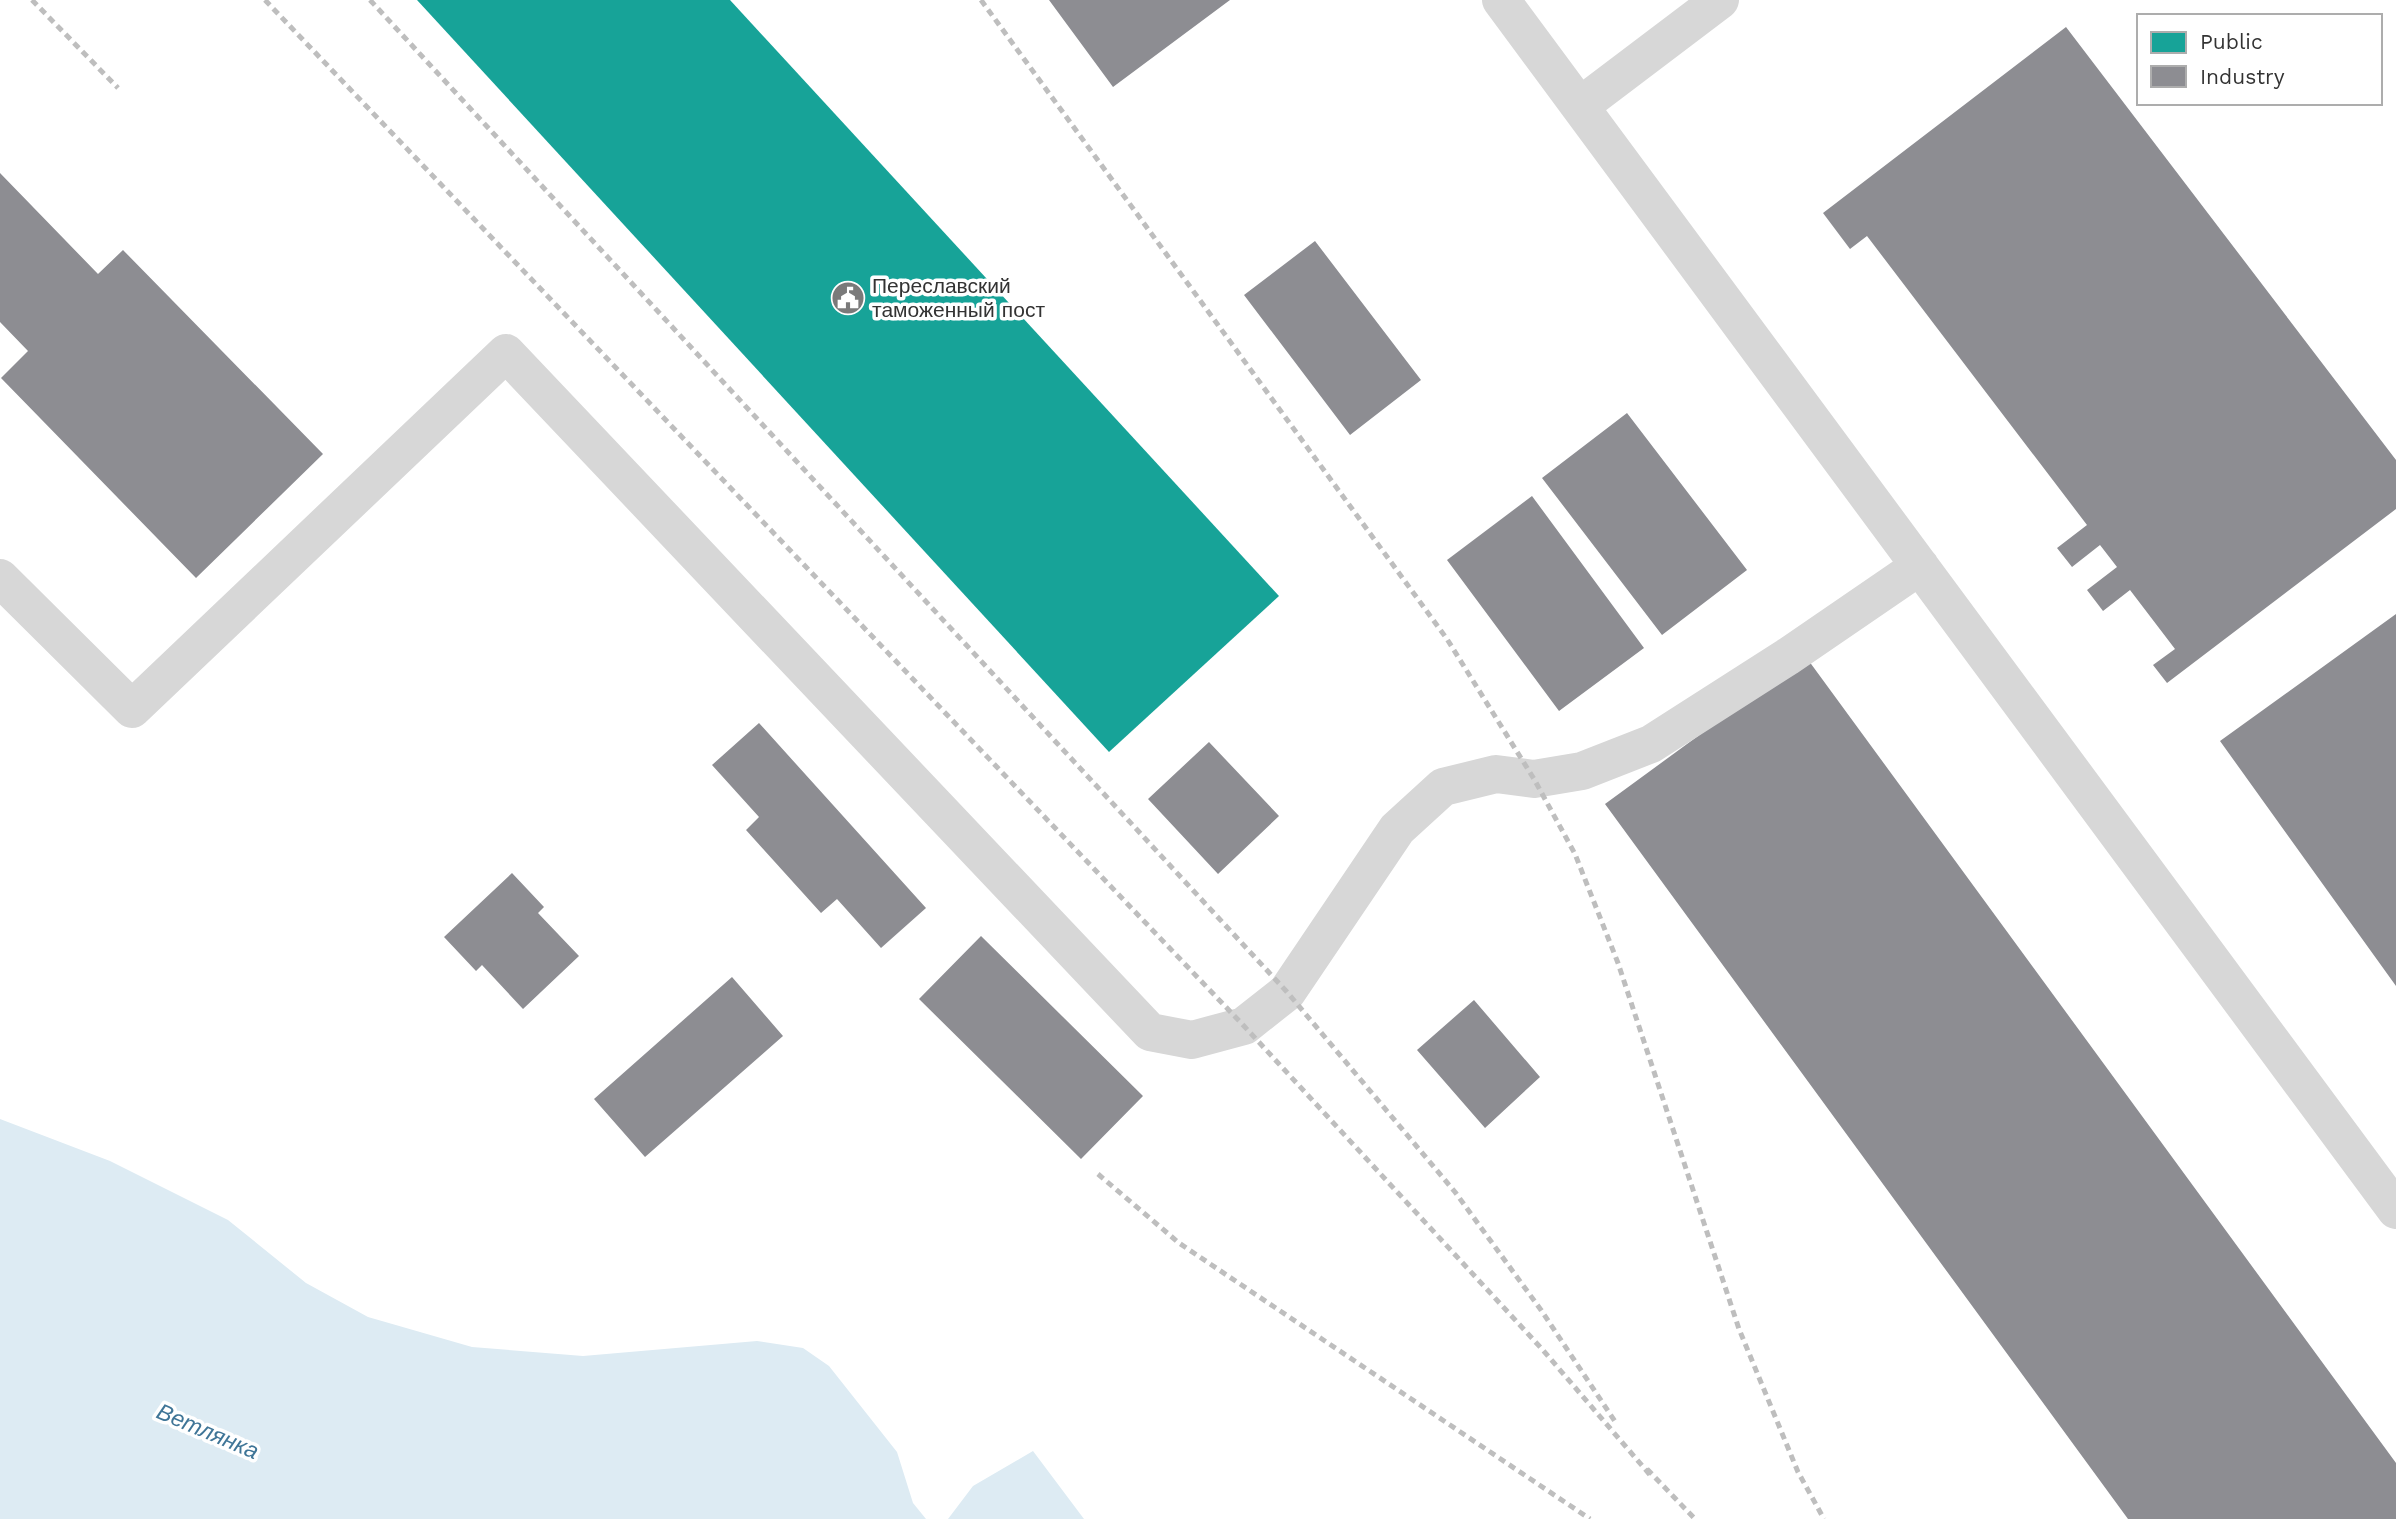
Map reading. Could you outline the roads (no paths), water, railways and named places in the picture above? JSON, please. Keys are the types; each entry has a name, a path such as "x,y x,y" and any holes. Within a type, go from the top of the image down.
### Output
{"street":[{"path":"1501,0 2396,1210"},
{"path":"1580,106 1720,0"},
{"path":"0,578 132,709 506,353 1150,1032 1192,1040 1244,1027 1287,992 1397,829 1443,787 1496,774 1534,779 1582,771 1650,744 1787,657 1920,566"}],"water":[{"name":"Ветлянка","path":"0,1119 110,1161 228,1220 306,1283 368,1317 472,1347 583,1356 757,1341 803,1348 829,1366 897,1452 913,1503 926,1519 0,1519"},
{"path":"1033,1451 1084,1519 948,1519 973,1486"}],"railway":[{"path":"32,0 118,88"},
{"path":"265,0 1244,1026 1542,1349 1651,1476"},
{"path":"370,0 1287,992 1455,1192 1541,1310 1616,1423"},
{"path":"981,0 1447,639 1534,779 1575,854 1618,963 1739,1329 1798,1472 1824,1519"},
{"path":"1098,1174 1179,1243 1590,1519"},
{"path":"1647,1469 1695,1519"}],"place":[{"name":"Переславский таможенный пост","path":"848,298"}]}
